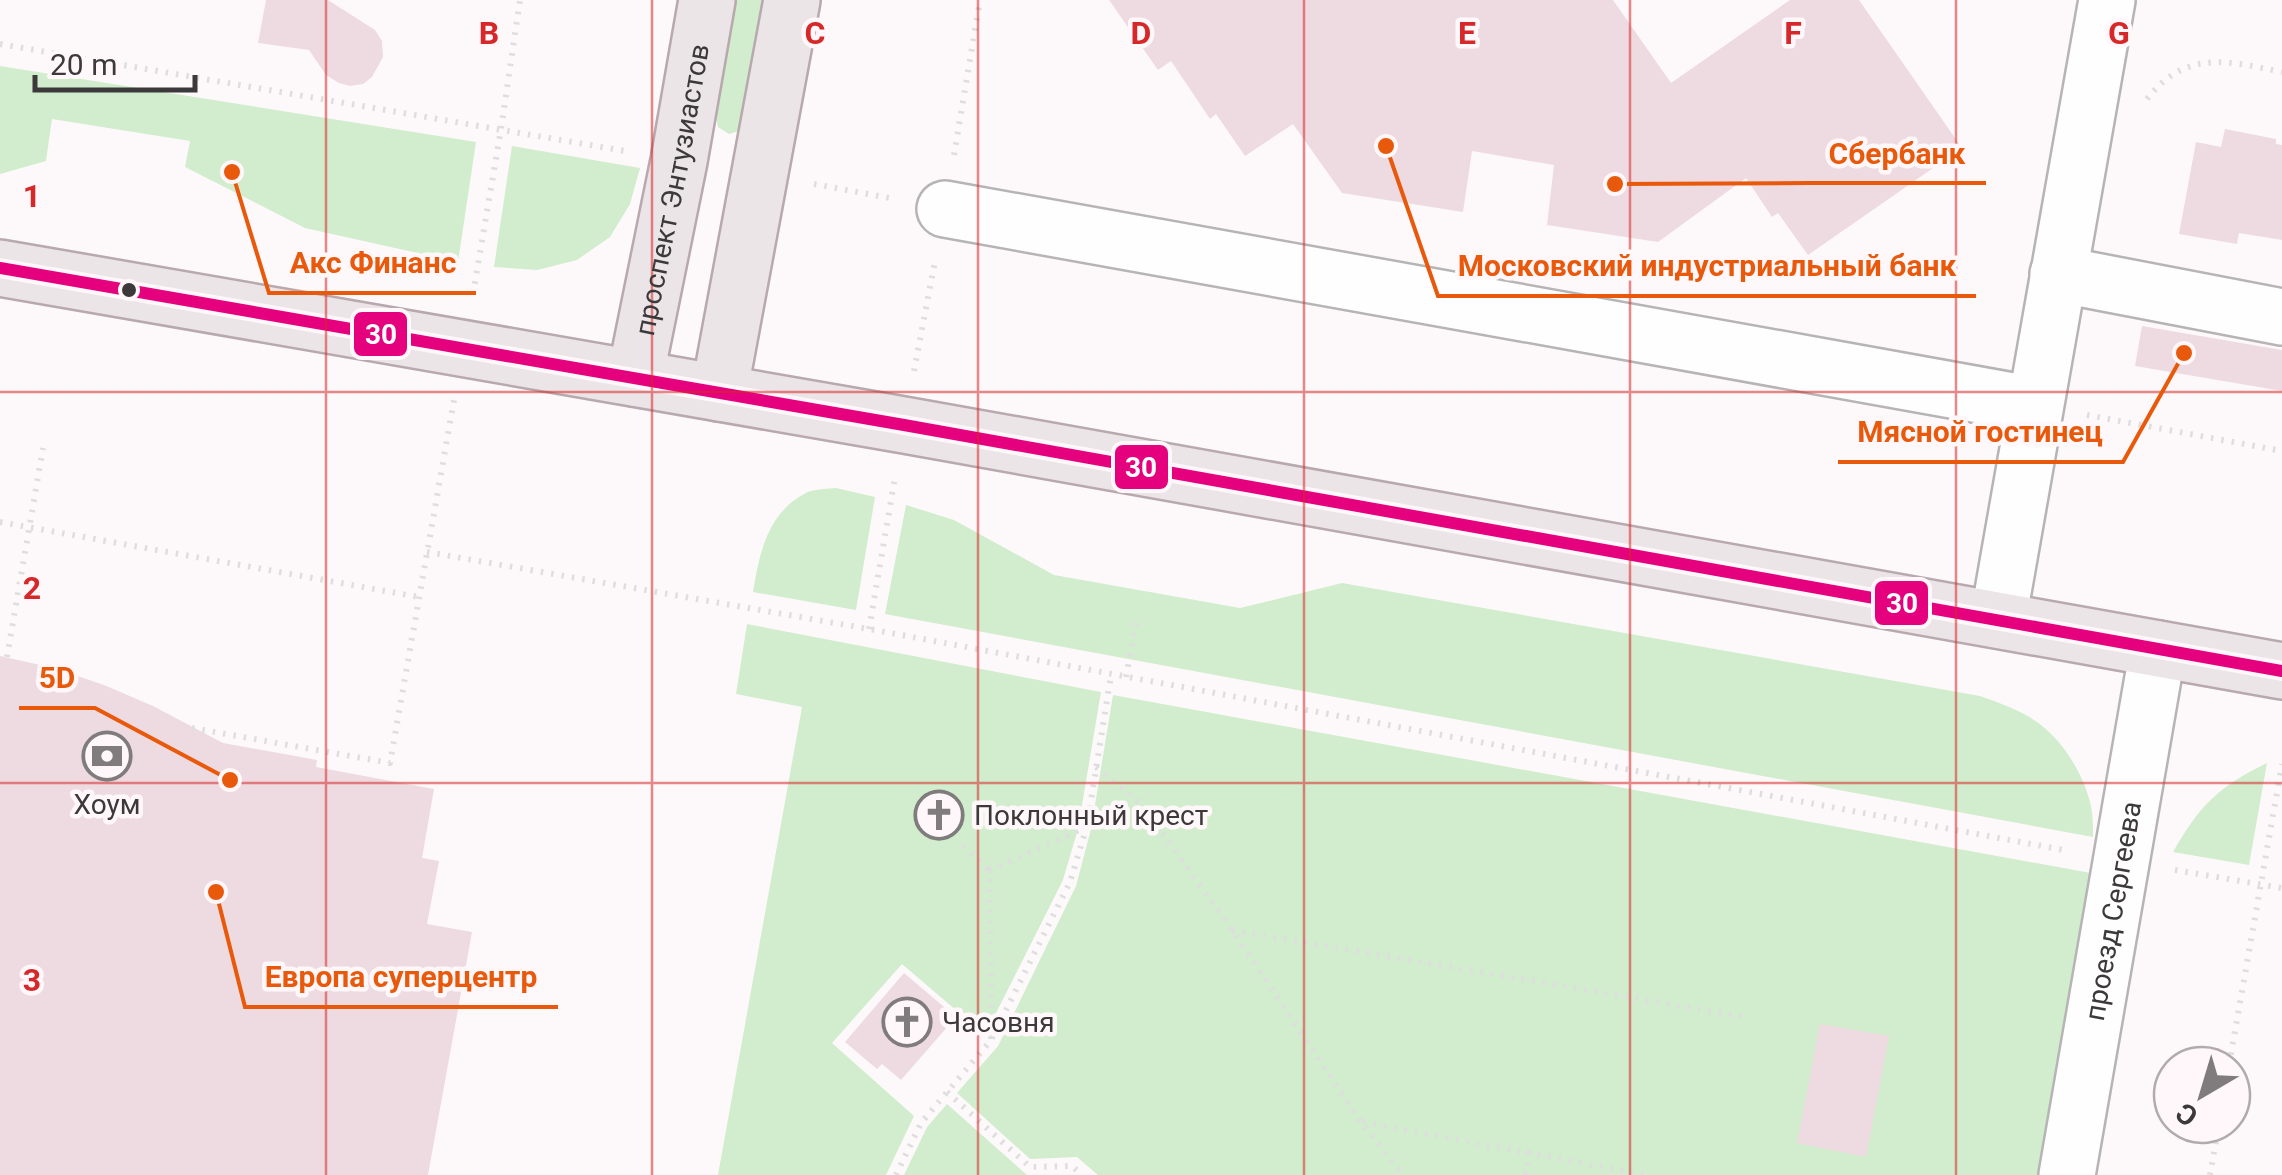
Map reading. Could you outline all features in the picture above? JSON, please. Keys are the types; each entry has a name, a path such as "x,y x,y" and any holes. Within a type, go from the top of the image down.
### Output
{"main road":[{"name":"проспект Энтузиастов","path":"635,378 707,0"},
{"path":"719,393 792,0"},
{"path":"0,268 2282,671"}],"street":[{"path":"1998,620 2107,0"},
{"path":"945,209 2035,405"},
{"path":"2058,274 2282,316"},
{"name":"проезд Сергеева","path":"2066,1175 2158,649"}],"path":[{"path":"192,728 390,763 520,0"},
{"path":"869,629 980,0"},
{"path":"0,44 679,160"},
{"path":"2142,105 2160,82 2187,66 2226,61 2282,72"},
{"path":"761,174 945,209"},
{"path":"2035,405 2282,451"},
{"path":"7,657 44,448"},
{"path":"0,522 419,597"},
{"path":"427,552 869,629 2282,888"},
{"path":"1126,677 1136,622"},
{"path":"896,1175 921,1122 991,1040 1070,882 1086,826 1111,675"},
{"path":"2233,1045 2282,764"},
{"path":"1096,767 1142,805 1361,1122 1403,1175"},
{"path":"990,870 1086,826"},
{"path":"962,846 990,870 991,1040"},
{"path":"1232,930 1745,1017"},
{"path":"947,1092 1030,1166 1072,1166 1082,1175"},
{"path":"1361,1122 1644,1175"},
{"path":"2210,1175 2215,1145"},
{"path":"1525,1175 1529,1153"}],"green space":[{"path":"735,0 769,0 742,130 729,134 718,127 715,113"},
{"path":"0,66 476,142 458,262 305,228 185,167 190,141 52,119 46,161 0,174"},
{"path":"512,146 640,168 630,204 610,237 577,260 537,270 494,267"},
{"path":"836,488 875,497 856,610 753,592 762,550 781,513 807,492"},
{"path":"906,505 954,520 1054,575 1240,608 1342,583 1980,696 2030,718 2064,748 2088,794 2093,837 885,614"},
{"path":"747,624 1101,692 1078,829 1063,880 985,1035 902,964 832,1043 914,1116 886,1175 718,1175 802,707 736,694"},
{"path":"1113,695 2091,873 2039,1175 1098,1175 1077,1157 1030,1159 957,1093 998,1046 1076,886 1091,829"},
{"path":"2267,763 2249,865 2173,852 2212,799 2235,780"},
{"path":"947,1104 1027,1175 904,1175 927,1127"}],"building":[{"path":"266,0 328,0 375,30 382,41 383,57 372,77 363,84 339,83 326,75 309,50 258,43"},
{"path":"1109,0 1613,0 1671,83 1790,0 1859,0 1962,148 1808,255 1778,213 1772,217 1746,178 1658,242 1547,225 1554,165 1472,151 1463,212 1342,193 1293,124 1245,156 1216,114 1210,119 1171,61 1158,70"},
{"path":"2225,129 2276,139 2276,144 2282,145 2282,240 2239,233 2237,244 2179,234 2196,142 2221,147"},
{"path":"2142,326 2282,350 2282,391 2135,366"},
{"path":"0,656 104,685 223,743 317,760 316,767 434,789 422,858 439,861 427,924 472,932 428,1175 0,1175"},
{"name":"Часовня","path":"904,973 956,1017 901,1080 882,1064 877,1069 845,1042"},
{"path":"1820,1024 1889,1036 1866,1157 1797,1143"}],"transit line":[{"name":"30","path":"0,268 2282,671"}],"place":[{"name":"Московский индустриальный банк","path":"1386,146"},
{"name":"Акс Финанс","path":"232,172"},
{"name":"Сбербанк","path":"1615,184"},
{"name":"Мясной гостинец","path":"2184,353"},
{"name":"Хоум","path":"107,756"},
{"name":"5D","path":"230,780"},
{"name":"Поклонный крест","path":"939,815"},
{"name":"Европа суперцентр","path":"216,892"},
{"name":"Часовня","path":"907,1022"}]}
